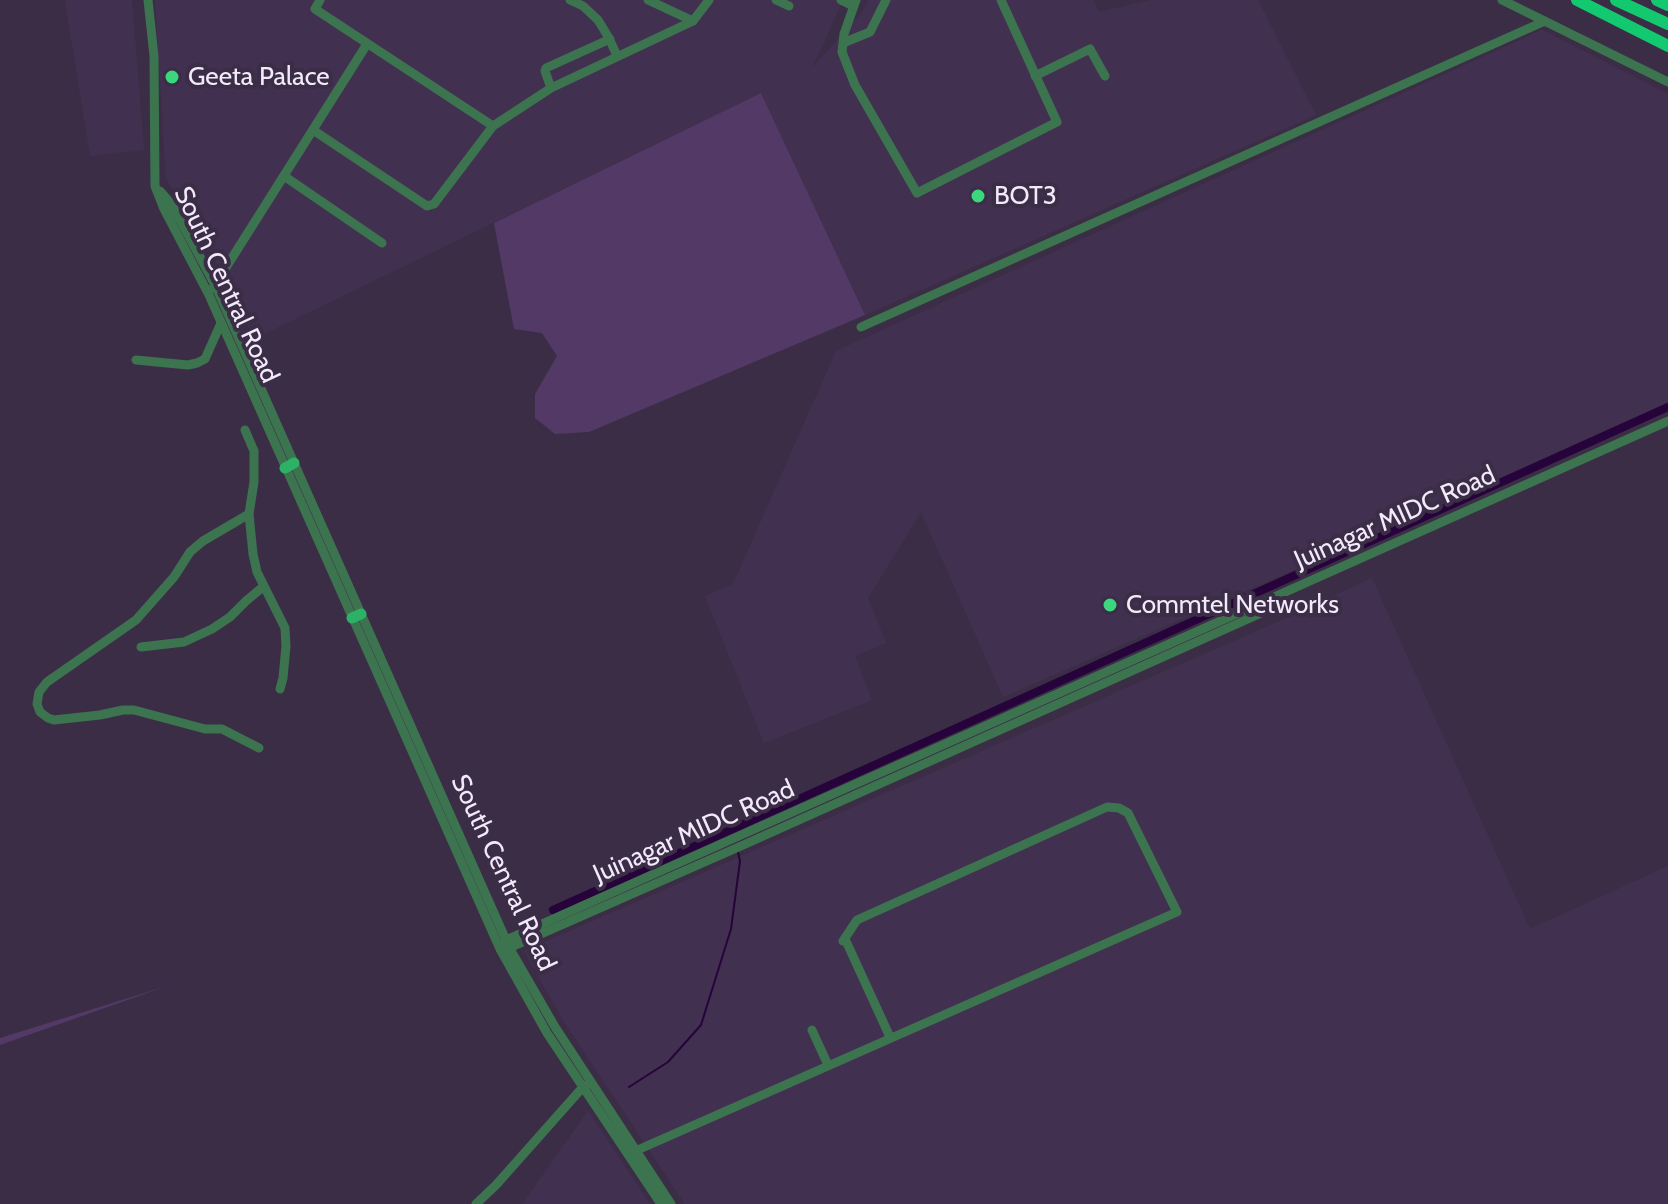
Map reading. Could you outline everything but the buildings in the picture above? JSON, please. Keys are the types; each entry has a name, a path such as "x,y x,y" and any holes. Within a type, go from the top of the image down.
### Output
{"highway":[{"path":"1577,0 1668,46"},
{"path":"1616,0 1668,24"},
{"path":"1657,0 1668,5"}],"street":[{"path":"148,0 154,56 155,186"},
{"path":"320,0 315,9 493,126"},
{"path":"570,0 583,6 598,20 617,56"},
{"path":"648,0 693,21"},
{"path":"313,130 427,206 434,204 493,126 551,88 693,21 709,0"},
{"path":"776,0 789,6"},
{"path":"841,0 854,3 842,52 855,85 917,193 1057,122 1001,0"},
{"path":"843,43 870,32 886,0"},
{"path":"1502,0 1668,82"},
{"path":"861,327 1545,21"},
{"path":"551,88 546,68 610,39"},
{"path":"209,295 367,44"},
{"path":"1035,76 1090,49 1105,76"},
{"path":"284,176 382,243"},
{"name":"South Central Road","path":"155,186 172,205 215,285 356,616 547,1033 587,1085 661,1204"},
{"name":"South Central Road","path":"155,186 290,466"},
{"path":"136,360 188,365 197,363 205,359 221,323"},
{"name":"Juinagar MIDC Road","path":"506,946 1167,650 1668,421"},
{"path":"245,430 254,451 254,482 249,514 253,554 257,572 285,628 286,646 280,689"},
{"path":"249,514 190,552 174,577 136,620 47,682 39,692 37,704 40,712 54,720 134,710 205,729 222,729 259,748"},
{"path":"141,647 184,642 212,629 264,586"},
{"name":"Juinagar MIDC Road","path":"1167,650 1259,614"},
{"path":"632,1153 1177,912 1128,813 1107,807 857,920 843,941 846,941 890,1037"},
{"path":"812,1030 828,1065"},
{"path":"476,1204 587,1085"},
{"name":"South Central Road","path":"632,1153 671,1204"}],"shaded area":[{"path":"65,0 132,0 144,150 90,156"},
{"path":"155,0 843,0 812,68 863,11 868,0 1093,0 1099,12 1151,0 1258,0 1316,115 865,315 761,93 254,339 218,265 166,179"},
{"path":"1542,30 1668,94 1668,407 1003,697 921,512 868,598 886,643 855,656 872,700 764,743 705,596 733,584 836,351"},
{"path":"761,93 865,315 589,432 555,434 535,418 535,394 557,356 542,333 514,329 494,223"},
{"path":"1372,578 1530,929 1668,866 1668,1204 685,1204 563,1020 524,951"},
{"path":"167,986 0,1045 0,1038"},
{"path":"588,1111 650,1204 522,1204"}],"waterway":[{"path":"553,910 1668,407"},
{"path":"629,1087 668,1062 701,1025 731,929 740,861 738,852"}],"place":[{"name":"Geeta Palace","path":"172,77"},
{"name":"BOT3","path":"978,196"},
{"name":"Commtel Networks","path":"1110,605"}]}
